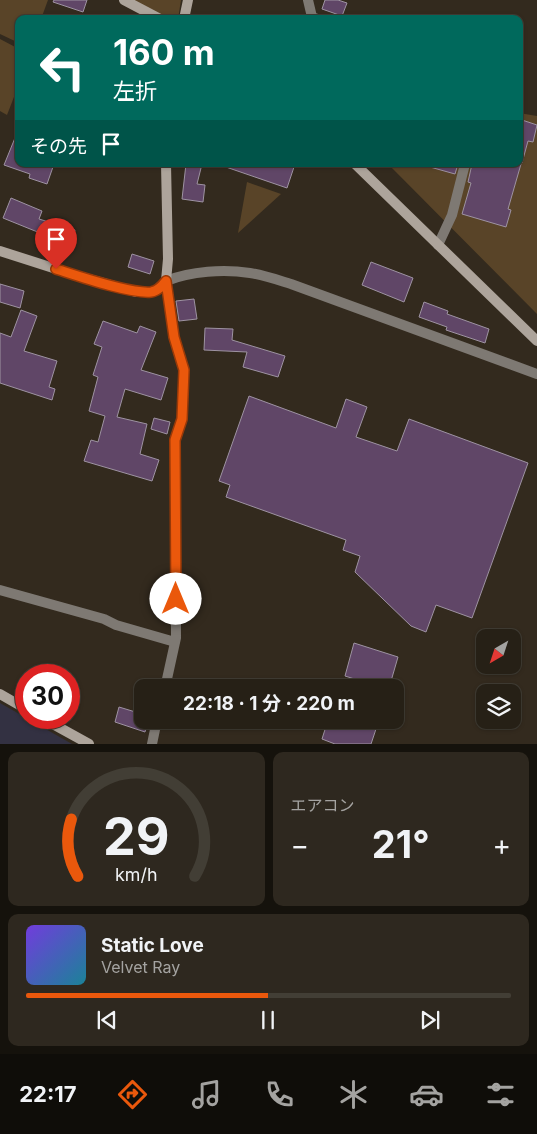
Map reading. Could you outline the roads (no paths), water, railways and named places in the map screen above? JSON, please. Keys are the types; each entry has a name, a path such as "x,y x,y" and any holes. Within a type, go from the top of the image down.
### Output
{"street":[{"path":"124,0 152,15"},
{"path":"185,15 188,0"},
{"path":"308,0 312,15"},
{"path":"166,167 168,259 166,281 174,337 184,370 182,419 175,440 175,642 167,679"},
{"path":"358,167 537,341"},
{"path":"438,245 452,215 464,167"},
{"path":"0,251 136,292 152,292 166,281 178,276 220,271 250,273 292,284 537,374"},
{"path":"0,590 104,619 116,625 175,642"},
{"path":"0,694 15,703"},
{"path":"62,729 89,744"},
{"path":"152,744 155,729"}]}
